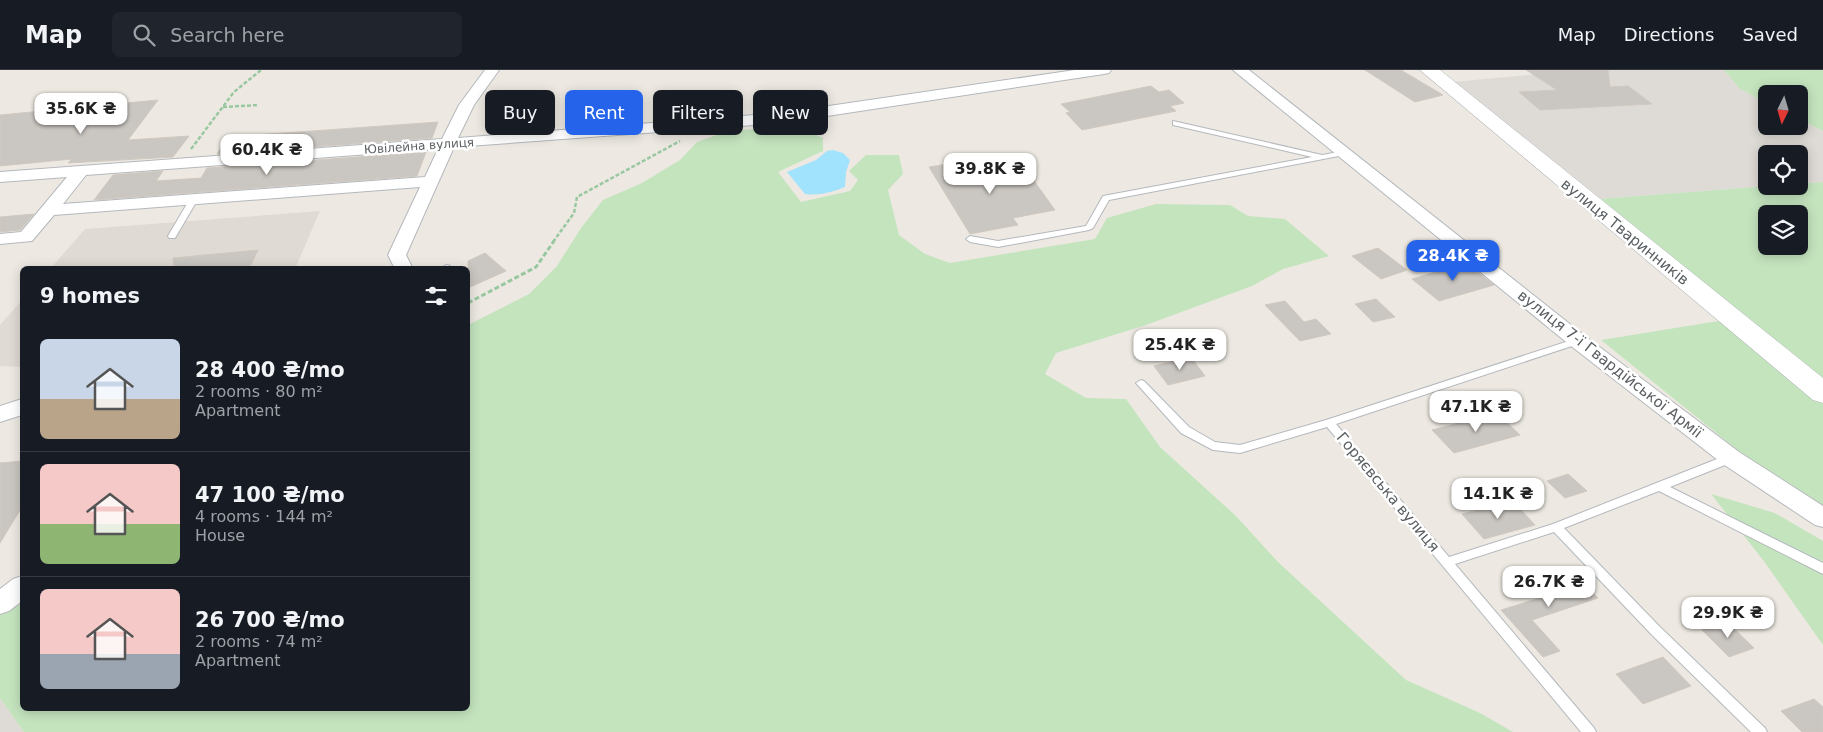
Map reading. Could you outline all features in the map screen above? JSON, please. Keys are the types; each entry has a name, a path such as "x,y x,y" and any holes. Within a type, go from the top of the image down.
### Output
{"main road":[{"name":"вулиця Тваринників","path":"1428,70 1823,393"}],"street":[{"path":"402,266 397,255 448,144 451,132 471,98 492,70"},
{"name":"Ювілейна вулиця","path":"743,121 781,118 1104,70"},
{"name":"вулиця 7-ї Гвардійської Армії","path":"1240,70 1578,341 1731,458 1823,518"},
{"name":"Ювілейна вулиця","path":"0,177 653,128"},
{"path":"0,239 26,237 81,171"},
{"path":"49,210 431,181"},
{"path":"0,414 20,408"},
{"path":"0,603 20,588"}],"lane":[{"path":"1176,123 1322,157"},
{"path":"970,239 998,244 1089,228 1106,198 1344,153"},
{"path":"172,236 194,199"},
{"path":"1141,383 1185,430 1213,446 1240,449 1329,423 1578,341"},
{"name":"Горяєвська вулиця","path":"1329,423 1448,562 1589,732"},
{"path":"1448,562 1556,527 1731,458"},
{"path":"1660,486 1823,569"},
{"path":"1556,527 1656,631 1760,732"}],"path":[{"path":"180,164 234,92 257,76 261,70"},
{"path":"222,107 259,104"},
{"path":"470,302 536,267 574,213 577,197 691,135"}],"shaded area":[{"path":"1586,70 1724,70 1739,88 1758,99 1758,135 1808,135 1808,124 1823,131 1823,182 1808,183 1808,145 1758,145 1758,187 1599,199 1511,127 1452,82"},
{"path":"320,211 296,266 53,266 85,229"},
{"path":"20,302 20,367 0,366 0,325"},
{"path":"0,698 24,732 0,732"}],"green space":[{"path":"1724,70 1823,70 1823,131 1808,124 1808,85 1758,85 1758,99 1739,88"},
{"path":"753,129 753,135 816,135 823,138 823,151 778,172 801,202 850,191 858,180 849,171 866,155 899,155 903,174 888,190 899,235 925,254 950,263 1095,239 1107,218 1156,204 1230,205 1248,216 1285,219 1329,256 1283,269 1252,286 1146,325 1056,353 1045,374 1086,398 1126,399 1160,447 1236,516 1278,562 1406,680 1480,713 1513,732 24,732 0,698 0,614 20,599 20,711 470,711 470,324 529,294 557,266 581,228 603,200 642,183 680,160 697,142 717,135 743,135 743,130"},
{"path":"1823,182 1823,505 1740,452 1601,340 1731,319 1587,200 1758,187 1758,195 1808,195 1808,183"},
{"path":"1711,494 1775,513 1823,541 1823,645 1763,560"}],"water":[{"path":"833,150 843,153 850,160 846,172 845,187 825,193 805,194 787,172 816,160 827,151"}],"building":[{"path":"1365,70 1401,70 1443,95 1415,102"},
{"path":"1526,70 1608,70 1610,87 1628,86 1652,104 1540,110 1519,92 1557,90"},
{"path":"1151,86 1159,92 1169,90 1184,103 1170,106 1176,111 1082,130 1066,113 1070,112 1061,104"},
{"path":"158,100 128,140 189,136 173,157 68,163 72,159 0,166 0,115"},
{"path":"438,122 432,138 217,154 228,137"},
{"path":"426,152 417,176 94,200 113,175 163,171 156,181 201,178 207,168"},
{"path":"973,160 982,173 1024,167 1055,210 1013,218 1018,225 970,234 929,167"},
{"path":"34,214 20,230 0,232 0,217"},
{"path":"1378,248 1407,270 1381,279 1352,256"},
{"path":"258,250 250,266 174,266 173,258"},
{"path":"485,253 506,271 470,287 470,266 468,266 468,261"},
{"path":"1466,263 1494,285 1439,301 1412,279"},
{"path":"1376,299 1395,317 1373,322 1355,304"},
{"path":"1285,301 1304,322 1316,319 1331,334 1300,341 1265,305"},
{"path":"1191,357 1205,376 1168,385 1154,366"},
{"path":"1497,413 1520,435 1454,453 1432,430"},
{"path":"20,461 20,510 0,543 0,463"},
{"path":"1568,474 1587,491 1565,498 1547,481"},
{"path":"1513,501 1535,525 1484,539 1462,514"},
{"path":"1572,571 1598,598 1532,620 1560,651 1543,657 1501,610 1546,596 1534,583"},
{"path":"1726,621 1754,648 1729,657 1702,630"},
{"path":"1663,657 1691,686 1643,704 1616,674"},
{"path":"1814,699 1823,707 1823,732 1802,732 1781,711"}]}
